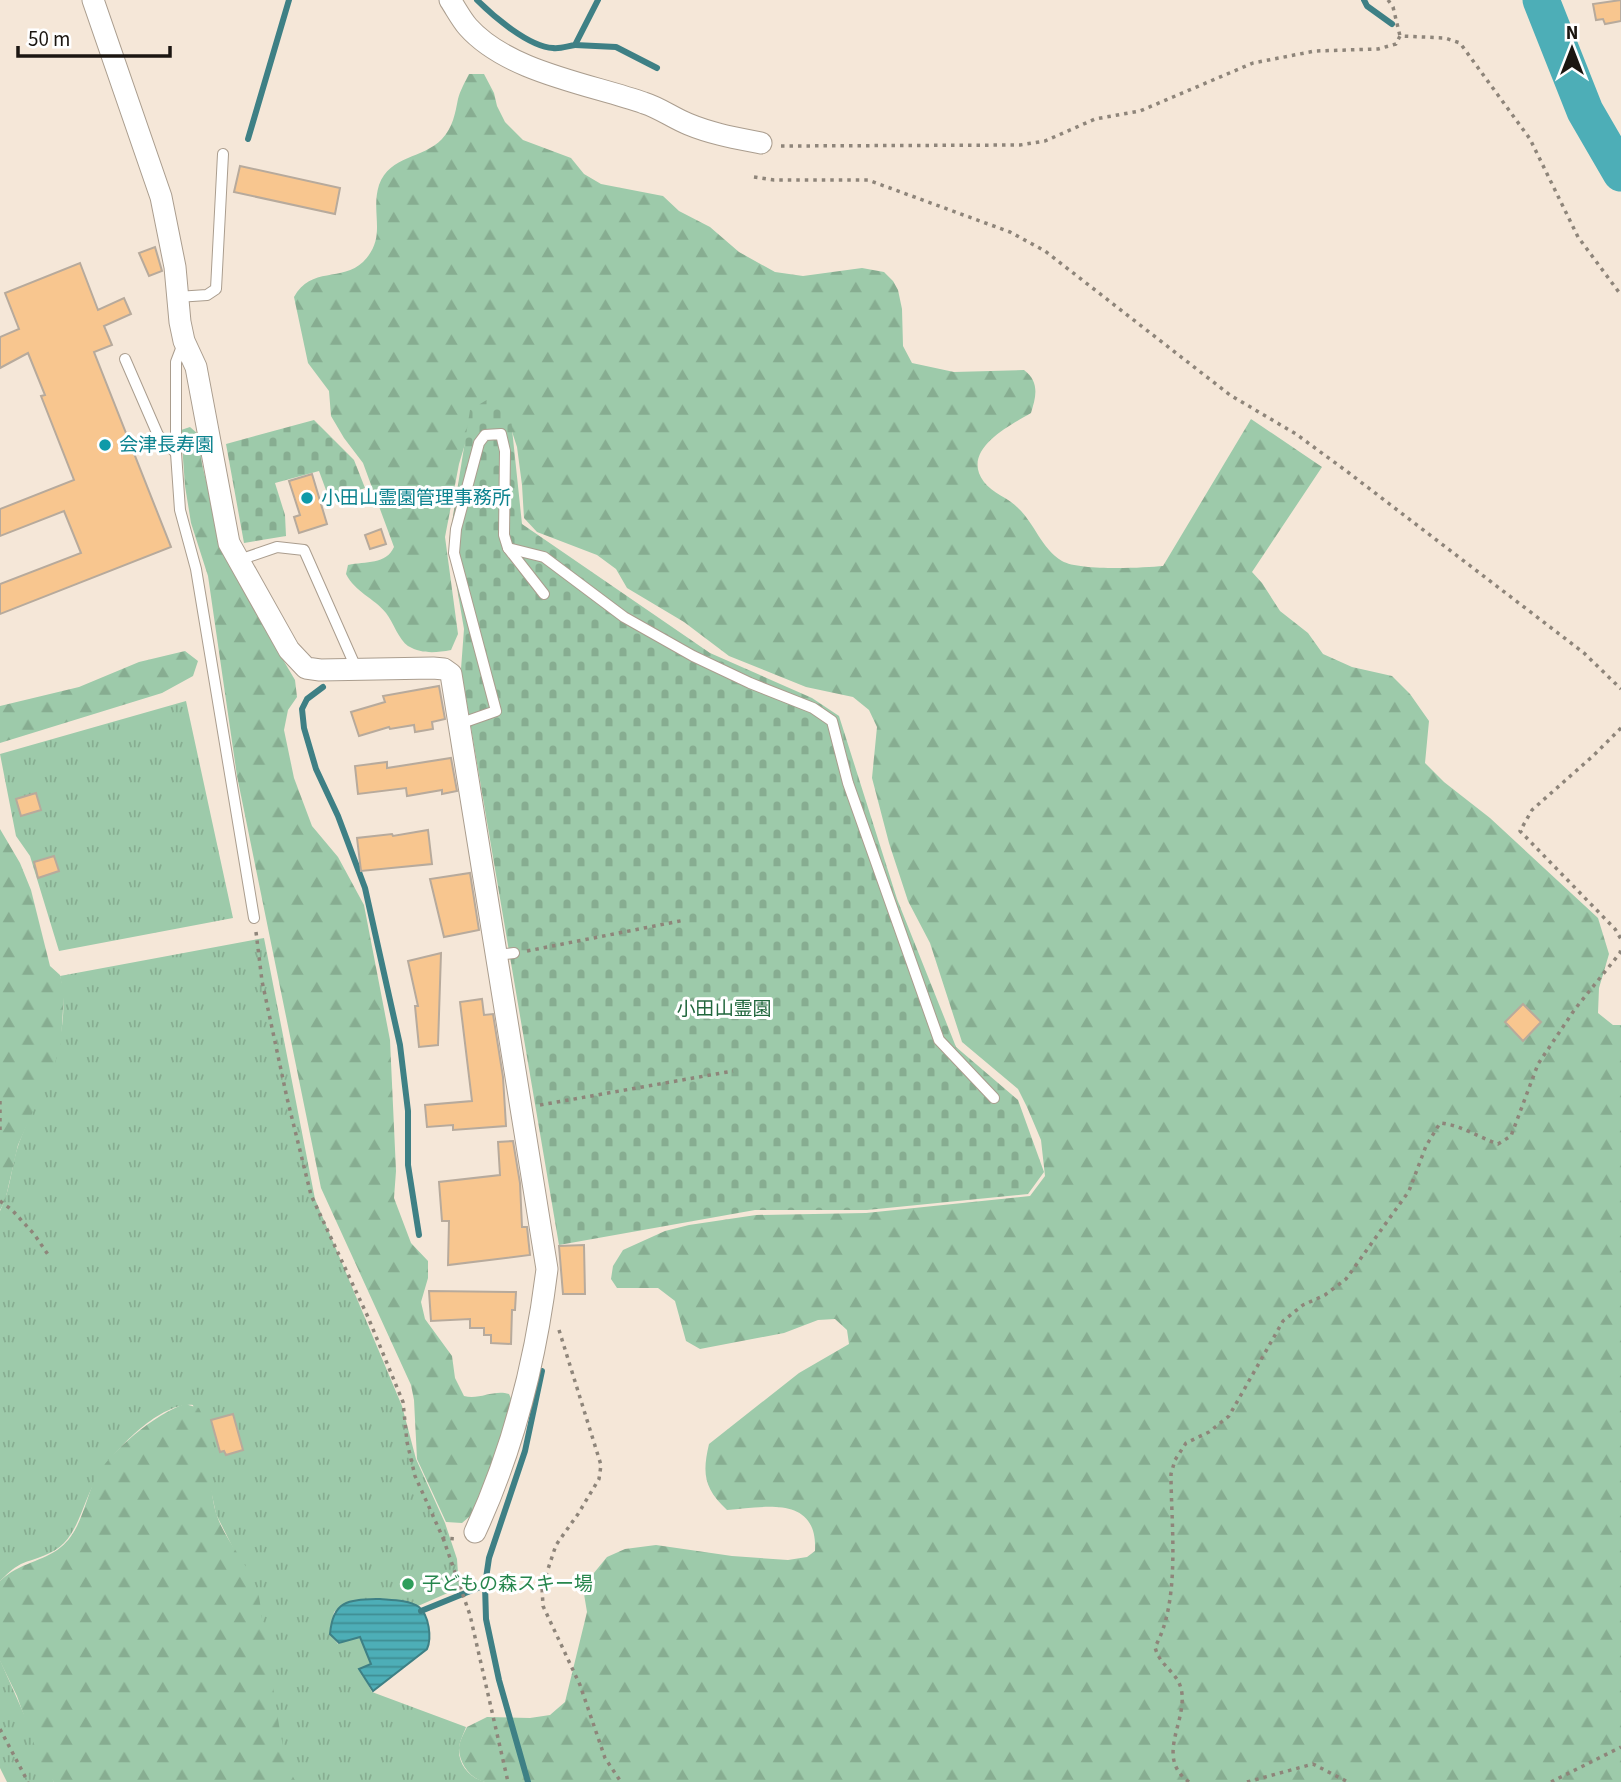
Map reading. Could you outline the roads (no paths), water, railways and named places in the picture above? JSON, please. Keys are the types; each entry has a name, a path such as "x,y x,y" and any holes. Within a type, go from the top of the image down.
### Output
{"street":[{"path":"93,0 161,197 175,267 184,341 196,367 229,544 289,650 306,668 444,669 452,674 459,724 506,954 547,1269 517,1422 493,1493 475,1532"},
{"path":"450,0 468,27 486,42 523,64 562,79 649,104 688,124 720,135 761,143"}],"lane":[{"path":"177,298 207,295 216,289 223,154"},
{"path":"184,341 176,362 176,453 180,510 196,569 254,918"},
{"path":"125,359 158,435 176,453"},
{"path":"459,724 496,710 454,553 456,529 479,443 485,435 495,433 501,435 504,440 504,535 508,548 544,594"},
{"path":"239,560 277,547 304,550 357,670"},
{"path":"508,548 544,557 635,623 693,656 750,683 813,708 832,721 848,783 939,1040 994,1098"}],"water":[{"path":"380,1599 419,1607 429,1627 429,1639 427,1649 373,1691 359,1669 371,1664 360,1637 339,1643 330,1634 335,1614 344,1604"}],"waterway":[{"path":"248,139 289,0"},
{"path":"477,0 523,37 556,48 575,45 598,0"},
{"path":"1364,0 1367,6 1392,24"},
{"path":"1541,0 1585,111 1621,173"},
{"path":"575,45 616,47 657,68"},
{"path":"323,687 307,699 302,709 304,728 316,769 338,816 365,888 400,1045 408,1111 408,1165 419,1235"},
{"path":"528,1782 499,1680 486,1619 485,1585 489,1558 525,1451 542,1371"},
{"path":"421,1611 485,1585"}],"place":[{"name":"会津長寿園","path":"105,445"},
{"name":"小田山霊園管理事務所","path":"307,498"},
{"name":"子どもの森スキー場","path":"408,1584"}],"park label":[{"name":"小田山霊園","path":"724,1009"}]}
